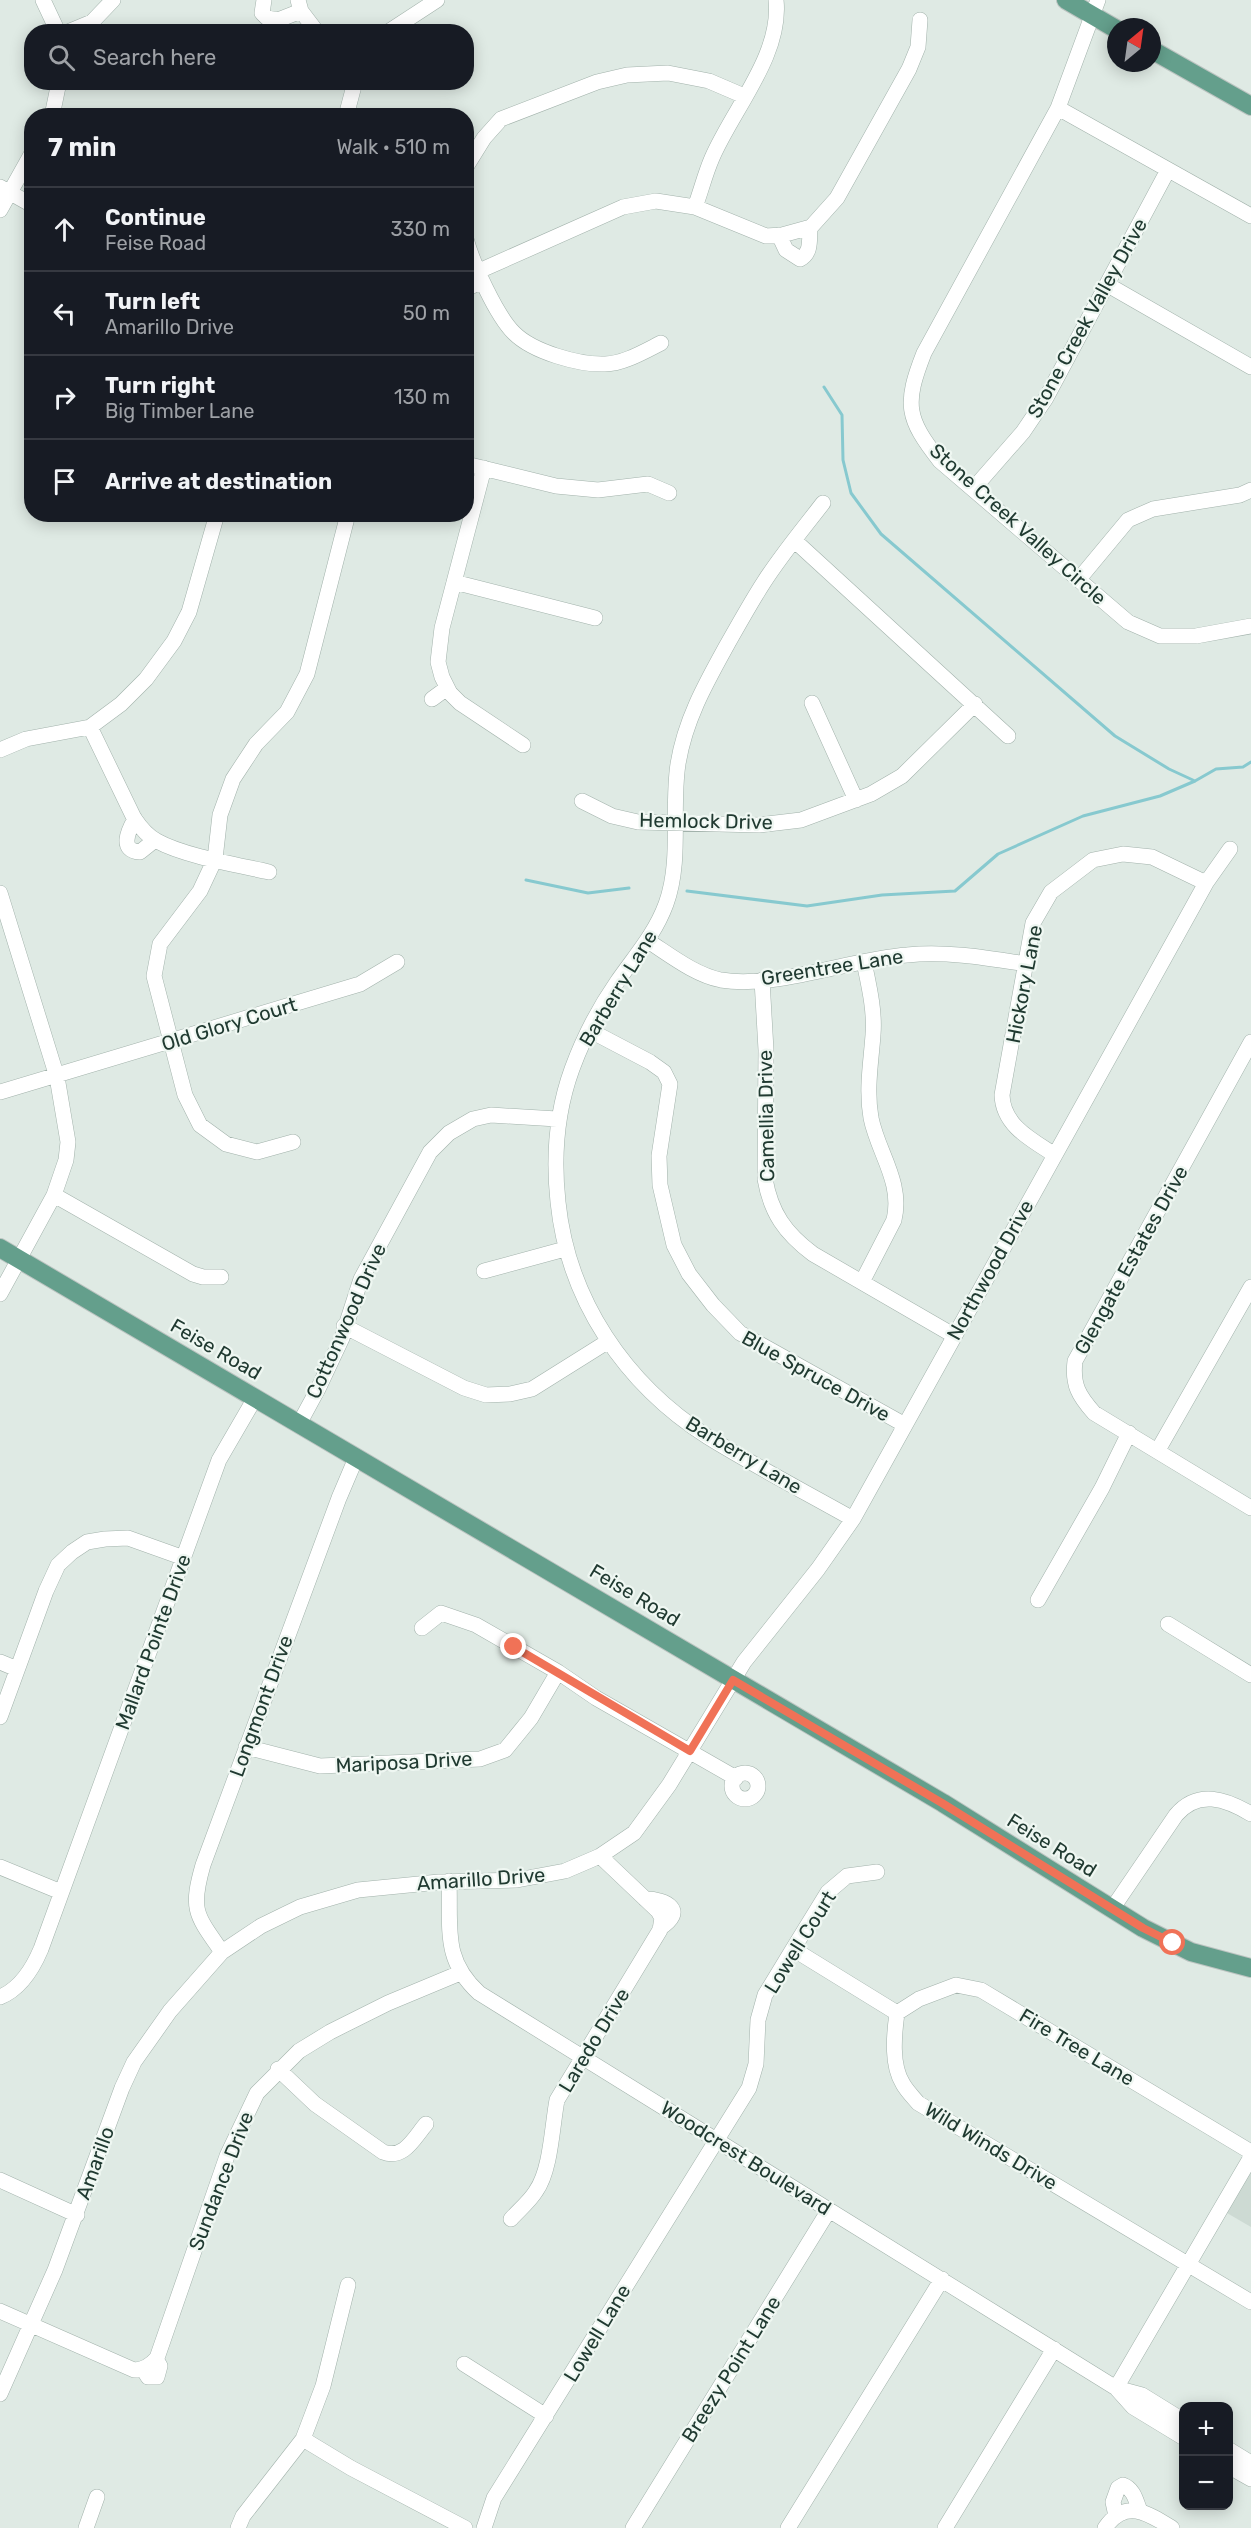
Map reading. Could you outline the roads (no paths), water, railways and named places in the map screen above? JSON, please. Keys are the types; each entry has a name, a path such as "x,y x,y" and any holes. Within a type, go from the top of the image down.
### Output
{"main road":[{"path":"1066,0 1095,7 1107,20"},
{"path":"1161,55 1251,106"},
{"name":"Feise Road","path":"0,1248 942,1803 1143,1928 1191,1952 1251,1968"}],"street":[{"path":"43,0 54,24"},
{"path":"87,24 92,22 112,0"},
{"path":"264,0 262,13 267,18 278,20 299,6 311,24"},
{"path":"400,24 437,0"},
{"path":"695,207 712,158 763,64 774,30 776,0"},
{"name":"Stone Creek Valley Circle","path":"1095,7 1058,108 924,353 913,381 910,413 923,439 940,461 1128,622 1160,636 1196,636 1251,626"},
{"path":"661,343 639,354 606,364 568,359 538,349 514,333 475,268 623,207 656,201 695,207 717,214 766,237 810,228 837,198 909,69 918,47 920,20"},
{"path":"474,154 484,138 501,119 597,82 627,75 668,73 709,81 744,96"},
{"path":"54,108 57,90"},
{"path":"347,108 353,90"},
{"path":"1058,108 1251,216"},
{"path":"0,210 5,190 24,164"},
{"name":"Stone Creek Valley Drive","path":"974,488 1023,432 1046,398 1168,170"},
{"path":"5,190 24,201"},
{"path":"779,236 786,250 800,259 804,258 808,251 810,228"},
{"path":"1108,285 1251,367"},
{"path":"474,466 556,486 598,490 648,484 669,493"},
{"path":"474,506 484,468"},
{"path":"1079,579 1128,520 1153,509 1240,495 1251,490"},
{"name":"Barberry Lane","path":"823,503 750,604 709,676 686,728 678,767 671,885 665,906 648,941 617,982 589,1030 572,1070 557,1119 556,1183 565,1249 585,1301 607,1342 640,1379 682,1418 708,1437 852,1519"},
{"path":"0,750 26,739 90,727 122,704 146,679 183,626 196,590 215,522"},
{"path":"293,1142 257,1152 226,1144 206,1131 193,1114 185,1095 154,976 155,963 160,944 200,891 215,859 220,815 233,779 256,744 287,712 307,674 346,522"},
{"path":"470,522 442,628 438,657 442,677 447,688 466,709 523,745"},
{"path":"795,541 1008,736"},
{"path":"454,582 595,618"},
{"path":"432,699 447,688"},
{"path":"812,703 856,800"},
{"name":"Hemlock Drive","path":"582,801 612,816 638,822 759,825 801,820 856,800 902,776 975,704"},
{"path":"90,727 135,819 140,827 155,840 215,859 269,872"},
{"path":"135,819 127,836 128,846 133,851 140,852 155,840"},
{"name":"Northwood Drive","path":"733,1680 744,1662 818,1569 852,1519 1206,884 1230,849"},
{"name":"Hickory Lane","path":"1055,1155 1021,1133 1002,1105 1033,922 1051,892 1093,861 1123,854 1152,857 1206,884"},
{"path":"0,892 57,1077 68,1142 66,1160 54,1195 0,1294"},
{"name":"Greentree Lane","path":"648,941 681,962 721,980 762,980 906,955 949,954 1026,964"},
{"name":"Old Glory Court","path":"0,1092 57,1077 360,984 376,977 397,962"},
{"path":"861,1282 894,1220 897,1209 891,1172 872,1120 868,1100 873,1034 871,1001 864,962"},
{"name":"Camellia Drive","path":"762,980 766,1050 765,1179 767,1192 780,1221 792,1239 813,1254 953,1335"},
{"name":"Blue Spruce Drive","path":"589,1030 650,1062 664,1072 670,1084 659,1156 663,1197 674,1245 689,1274 713,1305 740,1333 905,1425"},
{"name":"Glengate Estates Drive","path":"1251,1042 1075,1361 1074,1381 1079,1396 1094,1413 1158,1449 1251,1508"},
{"name":"Cottonwood Drive","path":"299,1424 342,1338 361,1279 430,1152 449,1132 473,1119 491,1115 557,1119"},
{"path":"54,1195 193,1274 203,1277 221,1276"},
{"path":"484,1271 565,1249"},
{"path":"1158,1449 1251,1287"},
{"path":"344,1326 464,1388 486,1395 510,1394 532,1389 607,1342"},
{"name":"Mallard Pointe Drive","path":"0,1997 10,1993 37,1959 219,1460 255,1398"},
{"path":"1038,1600 1102,1488 1129,1433"},
{"name":"Longmont Drive","path":"222,1952 200,1920 195,1905 196,1890 203,1865 330,1520 356,1458"},
{"path":"0,1717 46,1591 58,1565 87,1542 105,1539 128,1538 184,1558"},
{"path":"422,1628 441,1613 476,1625 735,1778"},
{"path":"1168,1624 1251,1675"},
{"path":"0,1662 17,1669"},
{"name":"Mariposa Drive","path":"246,1747 320,1766 480,1759 505,1750 531,1718 558,1672"},
{"name":"Amarillo Drive","path":"222,1952 261,1926 300,1907 358,1890 449,1881 517,1880 565,1871 600,1856 642,1825 733,1680"},
{"path":"1112,1909 1176,1815 1189,1803 1209,1797 1251,1814"},
{"name":"Laredo Drive","path":"511,2219 537,2190 548,2161 557,2100 660,1928 662,1918 658,1911 600,1856"},
{"path":"0,1867 61,1892"},
{"name":"Lowell Court","path":"717,2140 749,2088 756,2064 758,2020 765,1995 792,1949 828,1892 847,1876 877,1872"},
{"name":"Woodcrest Boulevard","path":"449,1881 450,1939 453,1956 460,1973 479,1994 1116,2388 1133,2407 1179,2435"},
{"path":"792,1949 897,2013"},
{"name":"Amarillo","path":"0,2394 32,2325 134,2062 170,2011 222,1952"},
{"name":"Sundance Drive","path":"0,2311 134,2370 143,2369 156,2359 236,2134 257,2092 299,2051 330,2032 388,2003 460,1973"},
{"name":"Fire Tree Lane","path":"897,2013 919,1999 956,1986 981,1990 1251,2152"},
{"name":"Wild Winds Drive","path":"897,2013 894,2036 897,2068 902,2084 918,2103 1251,2302"},
{"path":"278,2069 315,2104 364,2141 390,2155 404,2151 426,2124"},
{"name":"Lowell Lane","path":"484,2528 494,2498 717,2140"},
{"path":"1116,2388 1251,2157"},
{"path":"0,2180 76,2215"},
{"name":"Breezy Point Lane","path":"633,2528 829,2210"},
{"path":"789,2528 942,2279"},
{"path":"238,2528 243,2516 303,2439 323,2386 348,2285"},
{"path":"945,2528 1054,2349"},
{"path":"464,2364 546,2416"},
{"name":"Woodcrest Boulevard","path":"1116,2388 1142,2395 1179,2418"},
{"path":"303,2439 351,2468 465,2528"},
{"path":"1233,2452 1251,2463"},
{"path":"1233,2469 1251,2480"},
{"path":"1116,2516 1113,2502 1118,2488 1123,2485 1128,2487 1134,2495 1140,2511"},
{"path":"86,2528 97,2497"},
{"path":"1104,2528 1116,2516 1127,2511 1149,2514 1172,2528"}],"waterway":[{"path":"824,387 842,415 843,460 851,493 881,534 1115,736 1169,769 1195,781"},
{"path":"687,891 807,906 882,895 955,891 998,854 1083,816 1160,796 1216,769 1243,767 1251,762"},
{"path":"526,880 588,893 629,888"}]}
